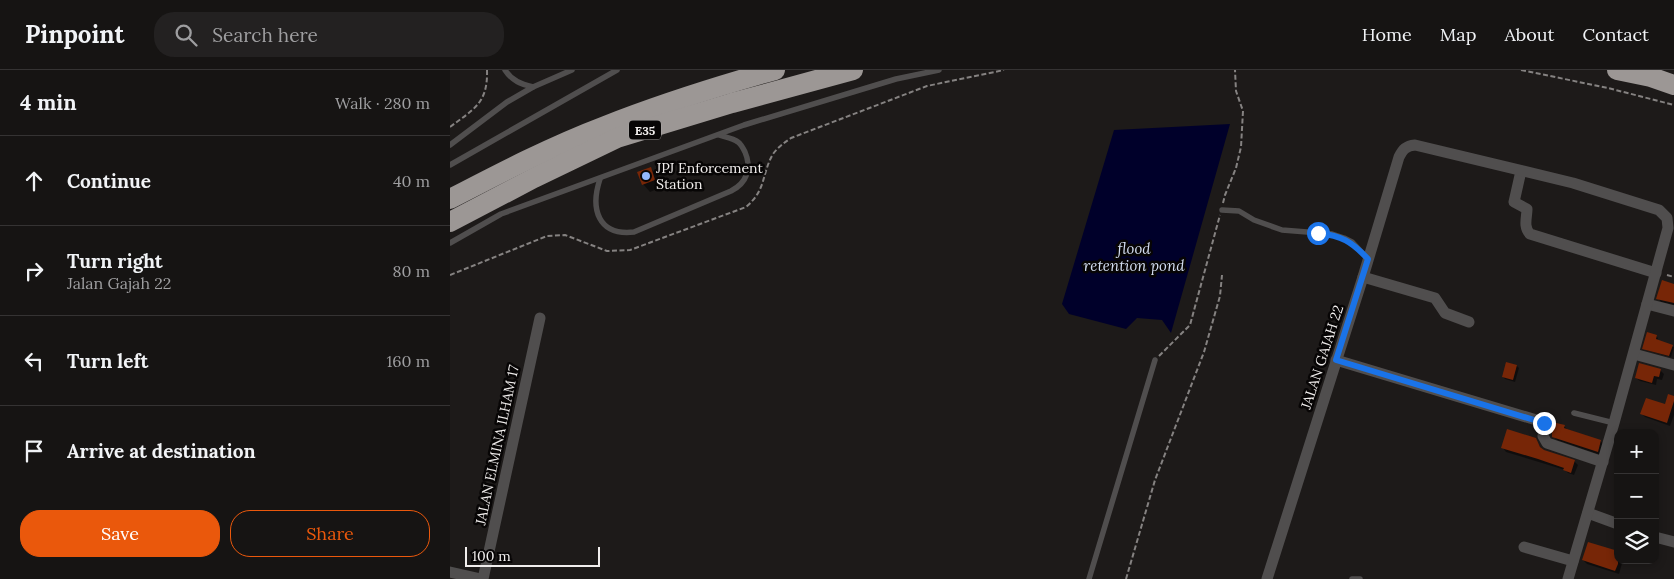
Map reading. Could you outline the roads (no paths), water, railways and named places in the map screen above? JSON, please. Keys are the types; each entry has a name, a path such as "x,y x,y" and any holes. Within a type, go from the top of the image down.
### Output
{"highway":[{"name":"E35","path":"450,199 527,160 604,126 725,84 776,70"},
{"name":"E35","path":"450,222 534,178 617,138 732,103 853,70"},
{"path":"1617,70 1651,77 1674,85"}],"street":[{"name":"JALAN GAJAH 22","path":"1267,579 1399,157 1403,150 1408,146 1422,147 1521,171"},
{"path":"1568,579 1634,354 1647,304 1656,273 1668,228 1667,218 1658,210 1573,183 1521,171 1514,202 1527,209 1526,227 1530,234 1656,273"},
{"path":"1363,277 1435,298 1445,313 1468,322"},
{"path":"1647,304 1674,311"},
{"name":"JALAN ELMINA ILHAM 17","path":"482,579 540,318"},
{"path":"1634,354 1674,365"},
{"path":"1336,360 1543,422 1545,425 1542,436 1547,443 1603,462"},
{"path":"1588,513 1614,523"},
{"path":"1659,537 1674,542"},
{"path":"1524,546 1573,561"},
{"path":"450,572 482,579"}],"lane":[{"path":"505,70 514,80 522,85 533,87"},
{"path":"450,145 507,102 533,87 572,70"},
{"path":"450,165 617,70"},
{"path":"450,243 501,214 744,125 896,79 939,70"},
{"path":"600,179 595,202 598,217 603,223 618,232 634,232 738,188 748,171 748,164 742,146 733,139 719,135"},
{"path":"1222,210 1239,211 1254,220 1282,230 1332,234 1370,251"},
{"path":"1090,579 1155,360"},
{"path":"1574,413 1612,430"},
{"path":"1352,579 1360,579"}],"water":[{"name":"flood retention pond","path":"1230,124 1171,333 1162,320 1137,318 1126,329 1069,314 1062,304 1114,130"}],"place":[{"name":"JPJ Enforcement Station","path":"646,176"}]}
